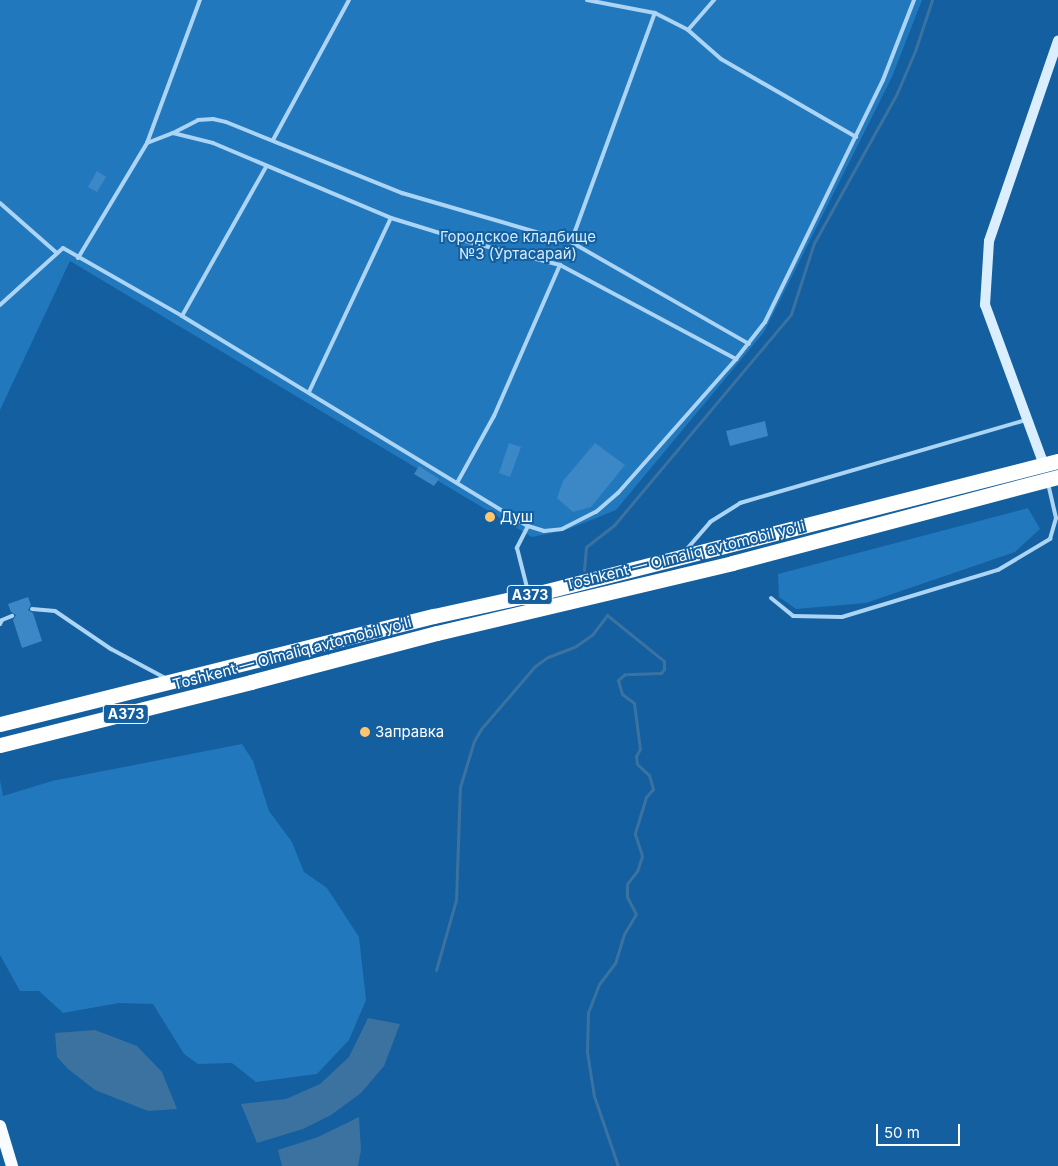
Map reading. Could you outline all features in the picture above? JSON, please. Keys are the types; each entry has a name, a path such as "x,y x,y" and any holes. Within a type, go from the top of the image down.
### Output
{"highway":[{"name":"Toshkent — Olmaliq avtomobil yo‘li","path":"0,724 424,619 1052,471"},
{"name":"Toshkent — Olmaliq avtomobil yo‘li","path":"0,745 437,633 732,564 1052,471"}],"main road":[{"path":"0,1126 12,1166"}],"street":[{"path":"1052,471 1028,419 985,306 989,241 1058,41"}],"lane":[{"path":"78,258 147,143 200,0"},
{"path":"273,140 348,0"},
{"path":"587,0 656,13 688,30 721,59 856,137"},
{"path":"688,30 714,0"},
{"path":"0,305 63,248 182,316 528,526 553,532 596,512 618,493 749,344 765,322 783,289 883,80 914,0"},
{"path":"571,242 656,13"},
{"path":"147,143 173,133 198,120 213,119 226,122 402,193 571,242 749,344"},
{"path":"173,133 213,143 390,218 470,242 560,265 736,359"},
{"path":"182,316 266,167"},
{"path":"0,203 57,253"},
{"path":"309,392 390,218"},
{"path":"458,483 494,416 560,265"},
{"path":"679,558 710,522 740,504 1028,419"},
{"path":"771,598 794,616 842,617 998,570 1050,539 1056,518 1052,471"},
{"path":"528,526 523,532 517,548 530,595"},
{"path":"32,609 54,611 111,649 171,682"},
{"path":"0,624 2,620 12,616"}],"path":[{"path":"560,265 571,242"}],"green space":[{"name":"Городское кладбище №3 (Уртасарай)","path":"0,0 922,0 892,77 764,332 616,510 566,530 532,537 70,261 0,410"},
{"path":"1028,508 1040,529 1015,552 866,603 796,609 779,597 778,574"},
{"path":"242,744 253,761 269,811 292,842 304,872 327,888 359,937 366,1000 349,1040 317,1074 256,1082 232,1063 198,1064 184,1054 153,1004 119,1003 63,1013 39,991 20,991 0,955 0,780 3,796 52,781"}],"shaded area":[{"path":"368,1018 400,1024 384,1066 361,1093 331,1115 303,1129 257,1143 241,1104 286,1099 320,1084 349,1057"},
{"path":"95,1030 137,1046 162,1072 177,1109 148,1111 95,1090 68,1069 57,1057 55,1033"},
{"path":"359,1117 361,1150 358,1166 282,1166 278,1150 318,1137"}],"building":[{"path":"97,171 106,177 97,192 88,187"},
{"path":"765,421 768,436 730,446 726,431"},
{"path":"509,443 521,447 510,477 499,473"},
{"path":"595,443 625,465 591,507 573,512 557,498 563,481"},
{"path":"419,466 439,479 434,486 414,474"},
{"path":"28,597 31,605 28,610 33,613 42,641 22,648 13,620 16,615 11,612 8,604"}],"waterway":[{"path":"584,570 586,547 615,524 791,314 814,243 897,93 915,51 932,0"},
{"path":"436,970 456,900 460,787 474,741 481,729 535,666 548,657 576,646 592,635 607,615 664,661 664,669 661,673 625,674 618,680 622,694 634,703 640,749 636,756 637,764 649,775 653,789 646,797 635,834 642,856 637,871 627,884 627,897 636,914 624,934 615,963 599,984 588,1012 587,1052 594,1096 618,1166"}],"place":[{"name":"Душ","path":"490,517"},
{"name":"Заправка","path":"365,732"}]}
